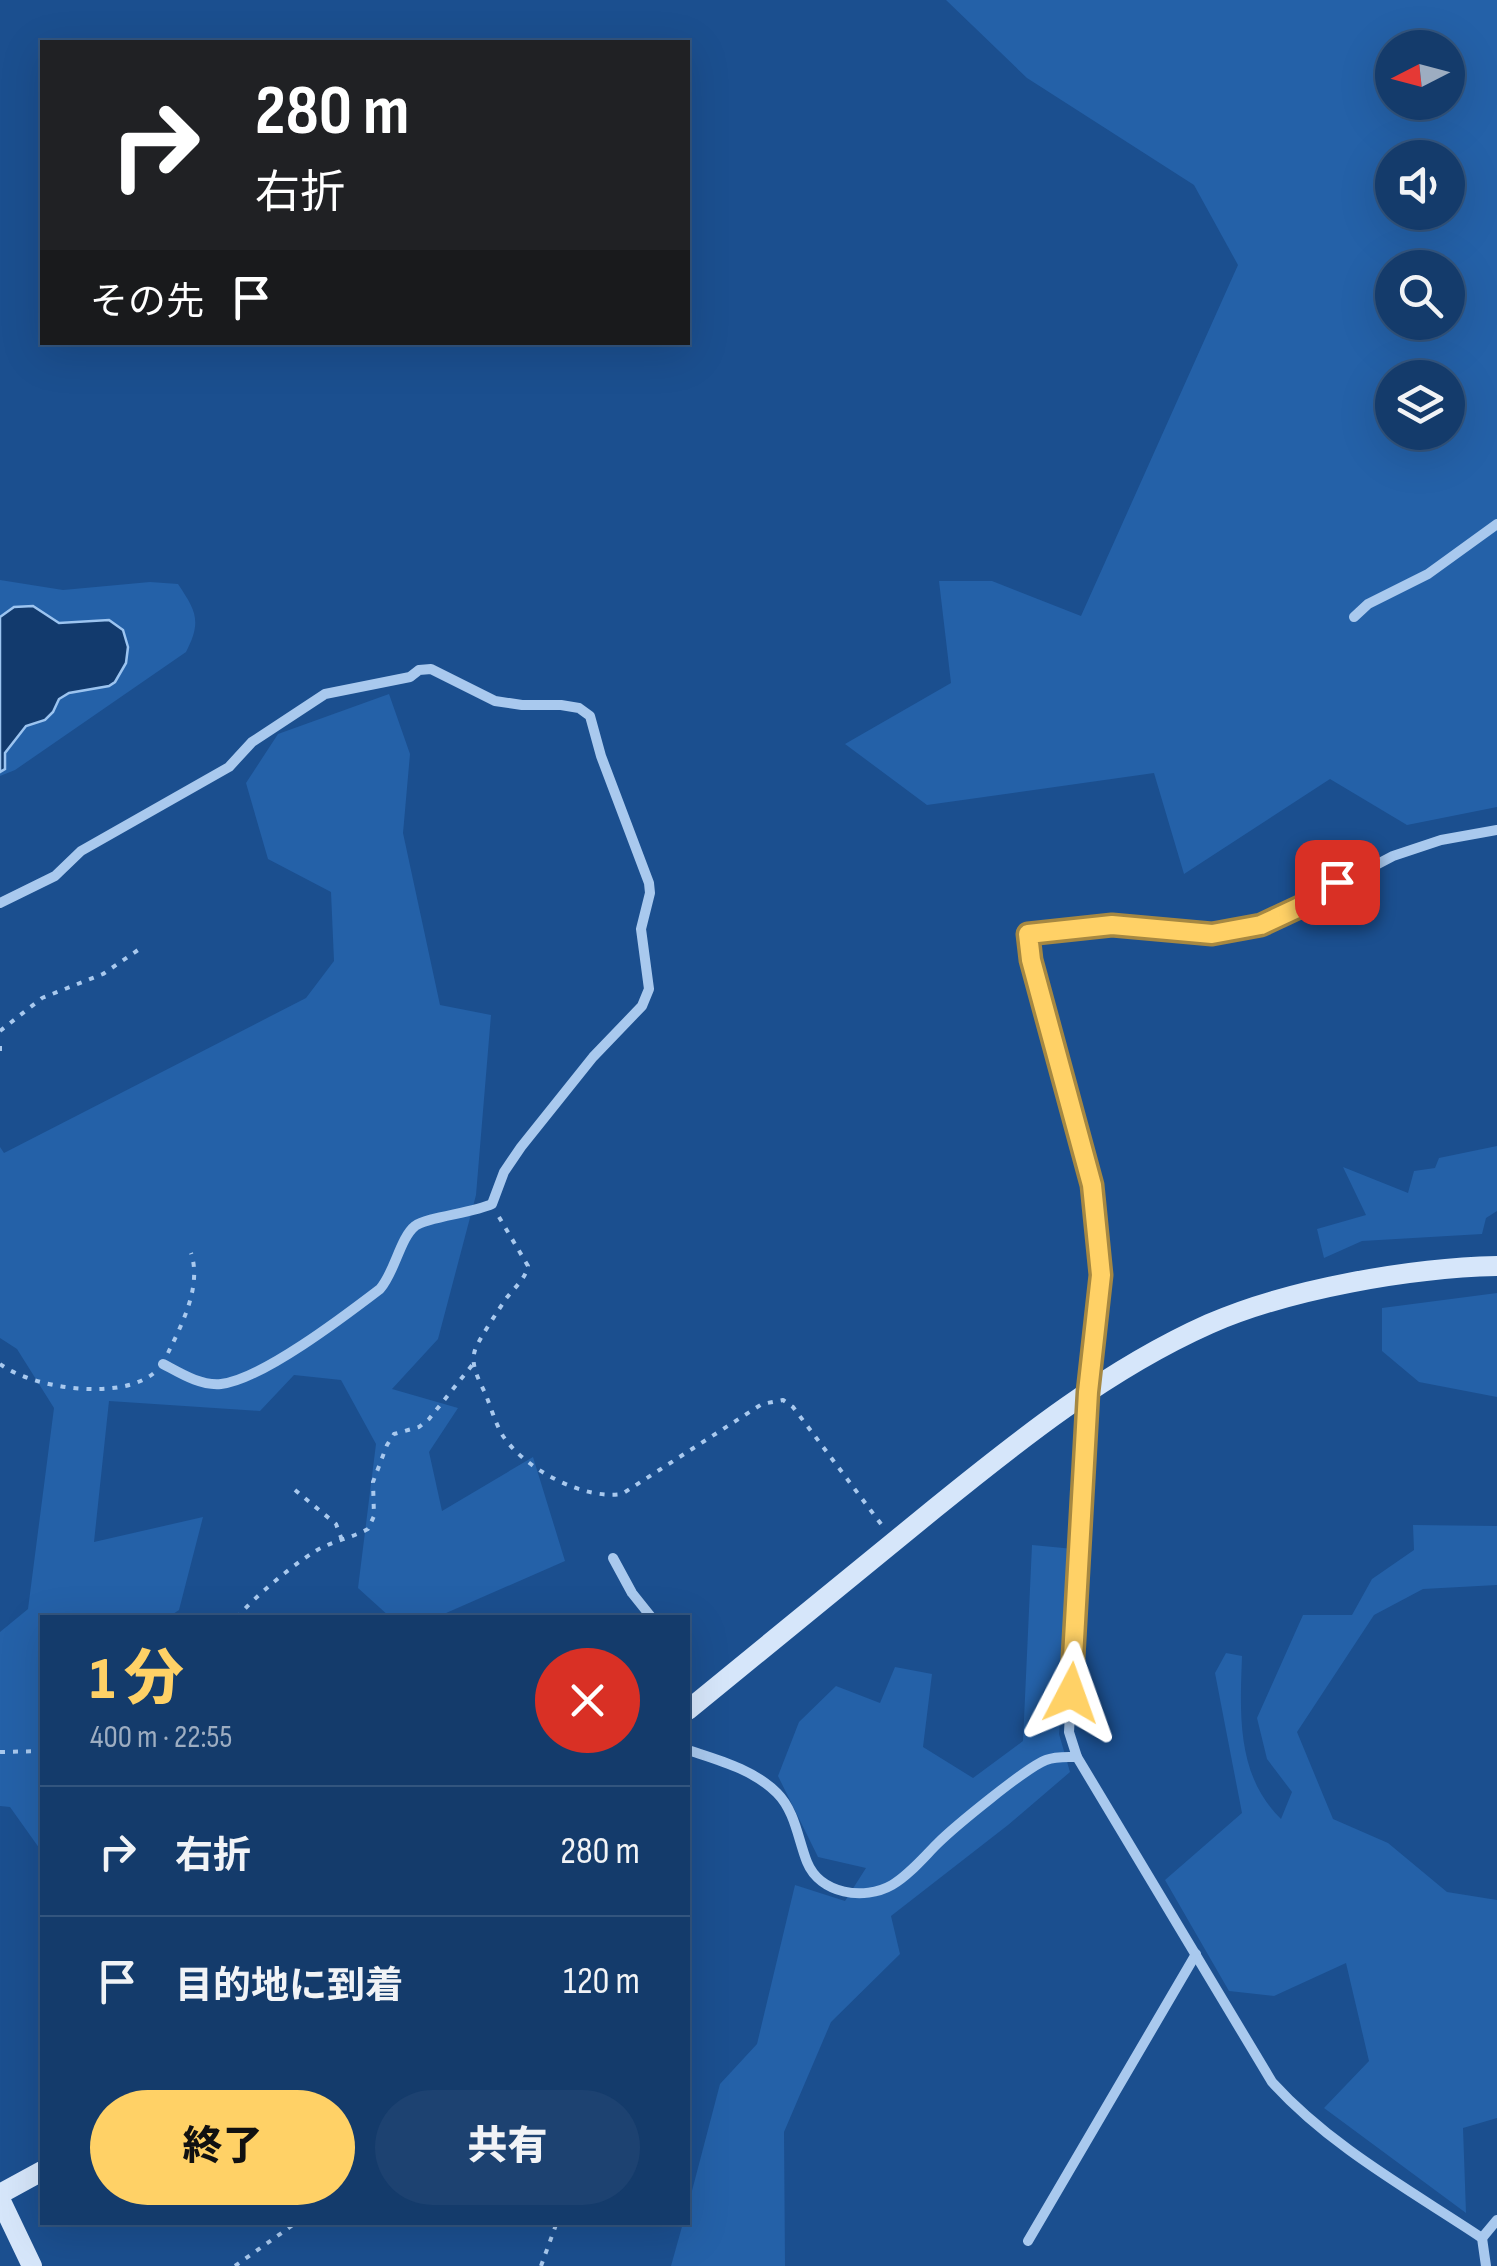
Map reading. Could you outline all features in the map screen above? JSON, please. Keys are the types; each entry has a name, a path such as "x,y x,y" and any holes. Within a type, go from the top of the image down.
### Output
{"street":[{"path":"1354,618 1368,604 1428,574 1497,524"},
{"path":"0,903 55,876 75,854 229,767 252,742 325,694 431,669 496,700 579,708 590,716 649,883 641,929 649,989 642,1006 593,1058 521,1147 504,1172 492,1204 419,1224 406,1238 391,1276 380,1289 242,1378 222,1384 206,1383 162,1364"},
{"path":"1482,2238 1328,2135 1272,2082 1077,1758 1069,1732 1088,1392 1101,1275 1092,1185 1031,960 1028,934 1112,925 1212,934 1261,925 1393,856 1440,840 1497,830"},
{"path":"690,1708 1038,1426 1154,1352 1210,1324 1339,1286 1467,1266 1497,1266"},
{"path":"613,1558 650,1615"},
{"path":"690,1751 732,1765 778,1794 819,1882 842,1892 888,1888 942,1839 1044,1760 1077,1758"},
{"path":"1028,2240 1196,1954"},
{"path":"32,2266 0,2196 40,2172"},
{"path":"1486,2266 1482,2238 1497,2220"}],"path":[{"path":"0,1030 42,998 102,974 141,948"},
{"path":"0,1046 0,1055"},
{"path":"239,1615 248,1602 302,1560 368,1529 373,1523 373,1482 394,1434 419,1427 429,1419 473,1364 476,1349 528,1266 492,1204"},
{"path":"0,1364 29,1381 50,1386 119,1388 137,1384 162,1364 190,1297 194,1274 191,1253"},
{"path":"473,1364 501,1432 511,1446 559,1481 606,1496 622,1494 762,1404 783,1400 794,1406 862,1503 895,1540"},
{"path":"295,1490 336,1524 342,1540"},
{"path":"0,1752 40,1751"},
{"path":"235,2266 293,2225"},
{"path":"541,2266 556,2225"}],"shaded area":[{"path":"946,0 1497,0 1497,807 1407,825 1330,779 1184,874 1154,773 927,805 845,744 951,683 939,581 992,581 1081,616 1238,265 1194,185 1027,78"},
{"path":"0,580 63,590 150,582 178,584 193,609 194,632 186,652 15,770 0,776"},
{"path":"33,606 59,623 109,620 123,630 128,647 126,663 109,686 69,693 59,699 45,720 26,726 5,753 5,769 0,772 0,617 14,607"},
{"path":"389,694 410,754 403,833 440,1005 491,1015 476,1195 438,1339 392,1389 458,1408 429,1452 442,1511 533,1457 565,1561 442,1615 388,1615 358,1588 376,1444 341,1380 294,1375 260,1411 109,1401 94,1542 203,1517 179,1610 172,1615 40,1615 40,1849 10,1807 0,1806 0,1632 28,1609 54,1408 17,1349 0,1338 0,1147 4,1153 306,998 334,961 331,892 268,859 246,783 278,734"},
{"path":"1497,1146 1497,1211 1486,1218 1482,1234 1362,1241 1324,1258 1317,1229 1366,1215 1343,1167 1408,1193 1414,1171 1435,1168 1439,1158"},
{"path":"1497,1293 1497,1397 1419,1382 1382,1351 1382,1308"},
{"path":"1413,1525 1497,1526 1497,1585 1423,1589 1374,1615 1297,1732 1333,1819 1388,1843 1447,1892 1497,1900 1497,2118 1463,2128 1466,2213 1324,2108 1369,2061 1346,1963 1274,1996 1229,1991 1165,1880 1242,1813 1215,1673 1226,1653 1242,1656 1242,1721 1248,1763 1266,1802 1281,1819 1292,1792 1267,1759 1257,1718 1303,1615 1352,1615 1372,1579 1414,1550"},
{"path":"1032,1545 1074,1549 1059,1734 1070,1772 891,1916 900,1954 831,2022 784,2132 785,2266 671,2266 682,2225 690,2225 690,2198 720,2084 757,2044 795,1885 845,1901 866,1868 818,1857 778,1776 799,1722 836,1686 880,1703 895,1667 932,1674 923,1747 973,1778 1023,1741"}],"route":[{"path":"1071,1693 1088,1392 1101,1275 1092,1185 1031,960 1028,934 1112,925 1212,934 1261,925 1308,903 1337,882"}]}
